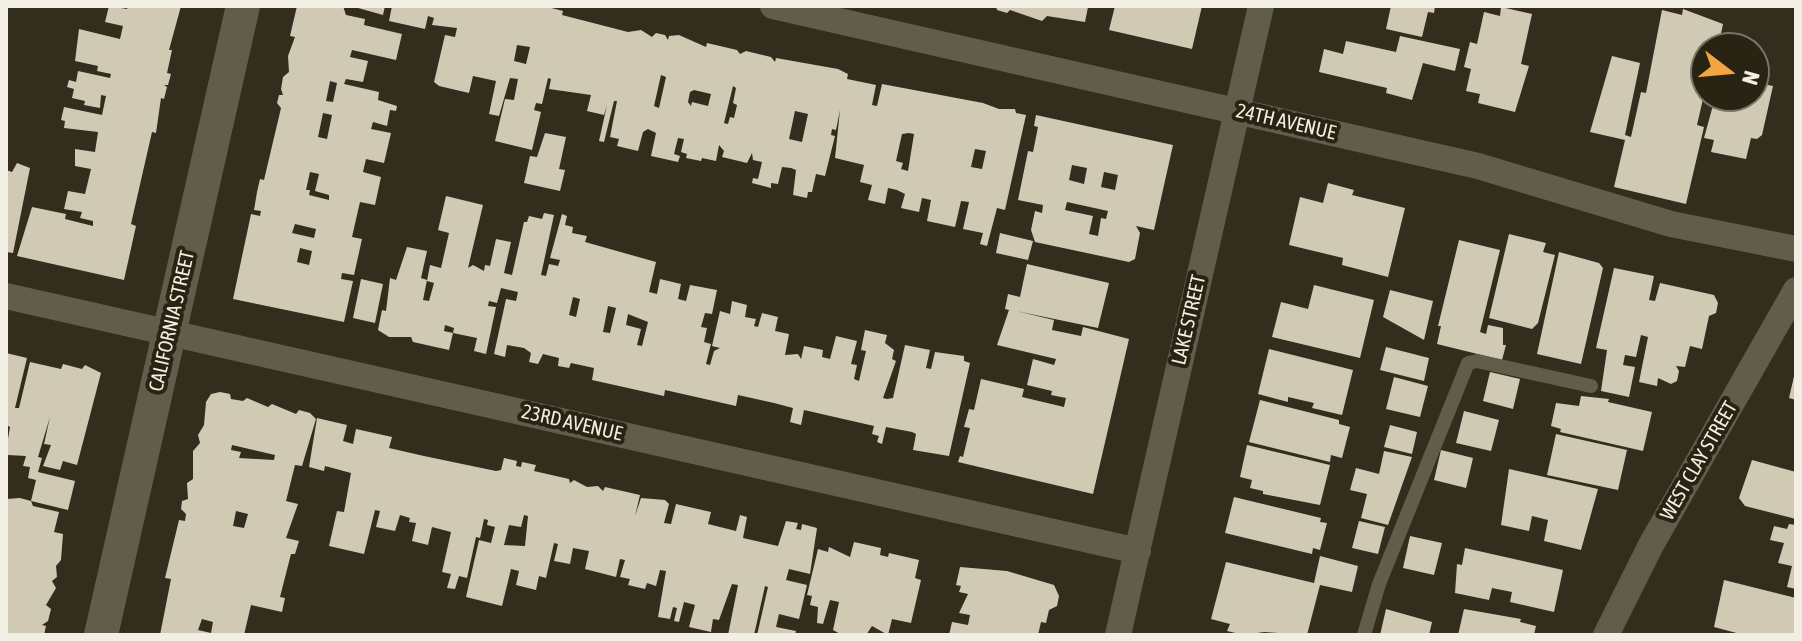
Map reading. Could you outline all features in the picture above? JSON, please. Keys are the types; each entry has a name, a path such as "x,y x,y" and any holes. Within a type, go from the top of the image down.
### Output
{"street":[{"name":"CALIFORNIA STREET","path":"101,635 243,6"},
{"name":"24TH AVENUE","path":"773,6 1511,174 1705,232 1796,249"},
{"name":"LAKE STREET","path":"1118,635 1261,6"},
{"name":"WEST CLAY STREET","path":"1606,635 1657,534 1796,290"},
{"name":"23RD AVENUE","path":"6,296 1138,551"}],"lane":[{"path":"1364,635 1379,584 1464,368 1477,361 1591,386"}],"building":[{"path":"109,6 127,9 128,6 181,6 169,50 172,50 167,73 171,74 168,85 164,85 167,87 164,99 161,98 156,133 152,132 131,224 136,226 124,280 17,256 32,207 66,214 65,219 93,226 93,221 80,218 82,212 64,209 68,191 85,194 91,169 75,166 75,149 95,152 98,132 64,128 65,121 61,120 64,107 102,115 106,96 101,95 100,108 84,105 85,101 72,98 74,89 67,87 69,80 76,82 78,71 110,78 111,74 97,71 98,66 75,61 79,29 120,39 123,26 105,22"},
{"path":"297,6 343,6 346,15 365,19 364,25 402,34 396,60 352,50 350,57 368,61 363,82 346,79 344,84 379,92 378,100 397,106 396,111 390,110 387,126 373,122 371,129 391,133 384,163 366,159 363,172 381,177 375,205 360,202 352,237 362,239 354,275 342,273 341,279 353,281 344,322 233,299 251,214 260,216 261,211 254,210 257,192 260,179 264,180 281,108 277,103 279,95 283,95 283,77 289,72 288,56 295,37 290,36","holes":["330,81 337,83 333,102 326,101","323,113 332,115 327,139 318,137","310,172 319,174 315,191 329,195 329,200 309,195 310,190 306,190","295,224 316,229 314,238 292,233","300,248 312,251 309,265 297,262"]},
{"path":"351,6 385,6 383,15"},
{"path":"392,6 544,6 563,11 562,15 628,32 641,30 652,37 656,33 665,35 668,40 669,36 679,35 706,47 707,43 737,50 740,54 746,51 771,57 775,62 776,58 838,69 848,74 847,79 876,85 872,105 877,106 882,84 983,103 999,109 1015,109 1016,113 1026,115 1005,210 997,208 987,246 980,244 983,233 963,229 969,202 961,201 955,227 927,221 931,200 922,198 919,212 901,208 905,194 888,188 885,204 868,200 872,185 860,182 864,165 835,158 840,110 836,130 832,129 831,135 835,136 825,176 816,174 812,192 808,192 807,198 793,195 796,170 791,168 782,167 778,184 771,183 771,188 752,183 753,178 758,179 762,162 753,160 752,153 747,163 722,157 724,151 719,145 716,161 686,158 687,154 681,152 684,139 678,138 674,154 680,156 678,162 651,156 656,133 648,129 643,132 638,151 617,146 619,139 610,137 617,101 614,101 604,142 599,141 607,105 604,115 587,111 591,95 549,89 551,79 548,78 542,104 536,103 534,110 541,112 532,150 495,141 505,99 514,100 518,79 510,78 499,116 489,114 496,81 473,76 469,93 434,82 445,35 455,37 457,28 432,25 434,18 428,16 425,29 389,21","holes":["517,45 530,47 526,64 514,61","661,75 666,77 659,108 654,106","733,86 736,88 733,103 737,105 734,118 730,117 728,124 724,123","694,90 711,94 708,106 692,102 691,106 688,102 690,92","795,111 808,114 802,142 789,139","902,134 914,134 908,171 901,169 903,163 896,161","975,149 986,151 982,169 971,167"]},
{"path":"996,6 1088,7 1085,22 1047,16 1042,21 1010,10 1007,13 997,10"},
{"path":"1115,6 1202,6 1192,49 1109,30"},
{"path":"1391,6 1435,6 1434,13 1428,12 1422,37 1386,29"},
{"path":"1501,7 1532,14 1521,64 1529,66 1515,112 1478,103 1480,94 1466,91 1471,69 1464,67 1470,42 1477,44 1484,12 1500,16"},
{"path":"1683,9 1723,24 1721,32 1690,32 1690,112 1700,112 1697,125 1704,127 1686,204 1614,187 1625,140 1590,132 1612,56 1640,63 1625,135 1631,137 1641,92 1646,93 1662,10 1682,15"},
{"path":"1400,36 1460,49 1455,71 1423,63 1412,100 1386,93 1387,88 1319,72 1324,49 1343,54 1346,41 1396,52"},
{"path":"1711,112 1767,112 1762,135 1757,139 1751,138 1746,159 1711,152 1714,140 1704,138"},
{"path":"1036,115 1173,145 1154,230 1136,226 1140,233 1135,259 1129,262 1035,242 1031,230 1035,211 1042,213 1043,205 1018,200 1028,151 1033,152 1038,127 1034,126","holes":["1072,165 1087,168 1084,184 1069,180","1104,172 1118,175 1115,190 1101,187","1067,202 1108,211 1106,219 1101,218 1098,236 1089,234 1093,216 1065,210"]},
{"path":"545,133 566,137 559,169 565,170 560,191 524,183 530,156 537,157"},
{"path":"17,163 30,168 13,253 6,252 6,170 12,172"},
{"path":"1328,183 1354,190 1352,195 1405,208 1388,277 1342,265 1343,258 1289,245 1300,197 1323,203"},
{"path":"446,196 483,205 468,268 473,265 484,271 485,265 490,266 496,239 511,242 504,273 512,275 524,222 529,216 542,219 544,213 554,215 541,275 546,276 549,264 558,266 560,260 550,258 562,214 567,216 565,225 573,227 572,233 587,236 585,242 656,262 649,292 657,294 660,279 681,284 678,299 686,301 690,285 717,290 712,314 705,313 701,327 707,328 704,342 711,344 706,364 710,365 714,351 720,348 712,346 720,311 730,314 732,301 747,305 745,317 756,319 754,326 758,327 762,313 778,317 775,331 789,334 785,355 798,354 801,359 804,346 823,350 822,357 830,359 836,336 857,341 851,364 857,365 854,379 859,381 866,351 861,350 865,330 887,335 885,343 894,350 892,359 896,361 883,398 887,399 893,398 905,345 930,350 926,368 931,369 935,352 964,356 964,361 970,363 949,456 913,450 916,434 912,432 886,427 882,444 877,442 879,436 872,434 874,426 804,410 801,425 790,422 793,408 774,403 738,395 736,406 665,390 664,396 592,380 594,368 571,363 569,368 558,366 559,358 543,354 538,364 529,362 531,353 524,348 507,345 505,357 494,354 506,299 516,301 518,292 501,288 497,303 489,301 488,306 496,307 486,354 474,351 477,338 453,333 449,350 413,342 411,337 389,337 378,330 382,310 386,311 390,278 396,280 407,247 427,251 421,278 427,280 423,300 429,301 434,283 427,281 430,265 441,268 449,233 438,230","holes":["573,297 580,299 576,317 569,315","608,306 616,308 610,333 603,332","628,314 648,322 642,346 637,345 641,329 626,325","445,325 454,328 453,333 444,331"]},
{"path":"1000,233 1033,241 1028,260 996,253"},
{"path":"1509,234 1546,243 1543,252 1555,255 1538,323 1532,329 1489,318"},
{"path":"1459,240 1500,250 1480,332 1486,334 1488,325 1503,328 1503,345 1506,345 1502,360 1437,344 1441,326 1438,326"},
{"path":"1559,252 1599,263 1603,268 1581,364 1537,354"},
{"path":"1027,264 1109,283 1098,328 1016,311 1054,320 1052,330 1081,336 1083,327 1129,339 1093,494 958,462 960,456 963,457 970,428 964,427 969,409 974,410 981,379 1024,389 1022,397 1064,407 1066,398 1027,385 1033,359 1054,365 1056,359 997,345 1009,310 1005,309 1008,294 1020,297"},
{"path":"1614,268 1654,276 1649,300 1655,301 1660,283 1714,295 1718,303 1716,313 1709,316 1702,349 1690,346 1685,367 1676,366 1679,371 1677,381 1671,384 1658,378 1657,386 1639,382 1648,337 1641,335 1636,357 1625,355 1623,365 1635,367 1629,397 1601,391 1607,350 1596,348"},
{"path":"361,279 383,284 375,323 353,318"},
{"path":"1314,285 1374,300 1360,358 1272,337 1281,302 1308,309"},
{"path":"1390,290 1433,301 1424,340 1383,317"},
{"path":"1386,347 1429,358 1424,381 1380,370"},
{"path":"1269,349 1353,370 1342,415 1312,408 1314,403 1288,397 1288,402 1258,394"},
{"path":"6,353 27,358 15,408 19,408 30,362 61,369 63,364 82,369 85,365 101,373 77,465 63,461 60,470 43,466 51,445 44,444 50,417 38,457 42,458 38,472 75,481 68,510 31,501 36,480 28,478 30,467 23,466 26,456 8,455 6,451 10,427 6,425"},
{"path":"1490,372 1520,379 1513,409 1483,401"},
{"path":"1796,372 1796,400 1789,398"},
{"path":"1394,377 1428,386 1420,417 1386,409"},
{"path":"211,394 230,394 231,399 243,401 247,398 296,414 299,410 310,413 316,419 302,466 295,465 286,501 298,504 286,538 299,541 295,554 291,554 280,597 285,598 282,612 251,605 244,635 160,635 171,579 165,578 179,520 185,521 182,501 188,499 187,483 193,479 193,451 200,443 198,435 204,425 206,402","holes":["232,445 275,455 274,460 239,458 241,452 231,450","236,511 248,514 244,528 233,526","202,619 213,622 211,633 198,630"]},
{"path":"1581,396 1609,399 1608,402 1652,412 1643,451 1560,432 1561,429 1551,426 1556,403 1579,406"},
{"path":"1260,400 1339,420 1339,424 1350,427 1342,458 1331,455 1330,462 1249,442"},
{"path":"1464,411 1499,420 1491,451 1456,443"},
{"path":"317,418 347,425 343,441 353,444 356,429 392,437 389,448 496,471 501,470 504,458 517,461 516,466 521,467 522,462 536,465 534,471 569,479 570,483 574,480 587,487 598,486 603,491 605,487 640,495 635,516 641,498 665,500 669,504 664,523 671,524 676,504 711,512 708,524 736,531 740,515 747,517 743,538 778,546 786,521 798,523 796,529 801,530 802,524 817,528 810,574 789,569 786,580 807,585 799,619 779,614 776,627 796,631 795,635 757,635 768,587 765,586 754,635 728,635 738,585 732,584 719,620 713,619 711,632 689,627 695,605 684,602 679,622 674,621 677,608 673,607 670,619 658,617 666,571 660,570 656,586 647,583 645,589 628,585 630,579 620,577 625,560 620,559 616,577 585,569 589,551 573,548 570,564 554,561 558,544 554,543 546,578 539,576 536,590 516,585 519,571 511,569 502,606 466,597 479,540 491,543 495,527 487,525 488,520 484,519 480,538 476,537 467,578 459,576 455,589 447,588 451,574 442,572 451,532 432,527 428,545 412,541 416,523 400,515 395,531 376,527 380,511 375,510 364,554 329,546 337,511 344,512 351,473 325,466 324,471 309,467","holes":["524,515 528,516 525,546 504,545 509,525 521,527"]},
{"path":"1390,425 1417,432 1412,454 1384,447"},
{"path":"1556,434 1627,450 1618,490 1547,475"},
{"path":"1247,445 1330,465 1320,505 1263,494 1263,491 1250,488 1252,480 1240,477"},
{"path":"1441,450 1473,458 1466,488 1434,480"},
{"path":"1384,451 1412,457 1388,525 1361,518 1367,494 1350,490 1356,468 1379,474"},
{"path":"1752,460 1796,472 1796,519 1745,506 1739,498"},
{"path":"1509,469 1598,489 1581,550 1544,541 1548,520 1532,516 1529,531 1501,525"},
{"path":"1234,497 1321,518 1320,522 1327,523 1320,550 1313,548 1312,554 1225,533"},
{"path":"6,499 31,501 33,506 59,512 54,532 63,534 61,560 56,566 57,577 52,581 56,588 46,605 51,609 48,621 42,625 46,626 44,635 6,635"},
{"path":"1359,521 1385,527 1378,554 1352,548"},
{"path":"1789,524 1796,525 1796,589 1787,587 1792,566 1778,563 1784,543 1770,540 1774,526 1787,529"},
{"path":"1410,536 1442,543 1434,575 1403,568"},
{"path":"854,542 881,548 880,555 888,557 889,553 919,560 915,578 921,580 911,623 892,619 888,635 872,626 866,635 842,635 833,630 839,602 830,600 823,624 817,623 818,607 810,605 812,596 807,595 818,549 828,552 829,547 850,557"},
{"path":"1465,548 1563,570 1554,612 1510,602 1512,592 1492,588 1489,600 1455,593 1457,564 1462,565"},
{"path":"1320,556 1358,566 1352,592 1320,585 1307,635 1264,632 1244,635 1227,631 1230,624 1211,619 1226,562 1314,583"},
{"path":"960,567 1007,571 1054,585 1059,596 1057,606 1049,610 1046,623 1041,622 1038,635 949,635 952,622 968,625 970,615 959,613 968,594 959,592 961,586 956,585"},
{"path":"1724,580 1796,598 1796,635 1744,635 1714,627"},
{"path":"1386,609 1432,622 1429,635 1380,635"},
{"path":"1464,609 1521,619 1520,622 1536,626 1534,635 1458,635"}]}
